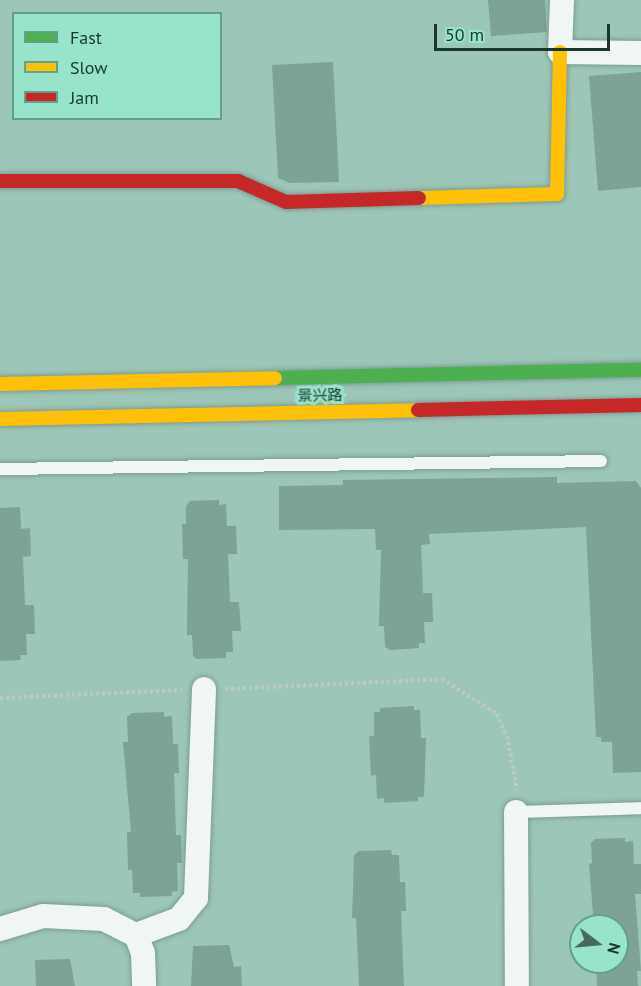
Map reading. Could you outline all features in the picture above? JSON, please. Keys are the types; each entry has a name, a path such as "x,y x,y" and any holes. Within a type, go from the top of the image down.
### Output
{"street":[{"path":"0,182 238,181 286,202 557,194 562,0"},
{"path":"561,52 641,53"},
{"name":"景兴路","path":"0,384 641,370"},
{"name":"景兴路","path":"0,418 641,405"},
{"path":"135,935 179,919 196,898 204,689"},
{"path":"516,812 517,986"},
{"path":"0,929 43,916 104,919 135,935 143,952 144,986"}],"lane":[{"path":"0,469 601,461"},
{"path":"516,812 641,808"}],"path":[{"path":"0,698 442,679 497,714 517,784 516,812"}],"building":[{"path":"488,0 545,0 547,32 491,36"},
{"path":"333,62 339,182 290,183 278,178 272,65"},
{"path":"641,72 641,187 598,191 589,76"},
{"path":"557,477 557,483 636,481 641,488 641,772 613,773 612,742 601,742 601,737 596,737 586,527 429,534 430,544 421,545 423,593 432,593 433,622 424,622 425,643 419,643 419,648 390,650 385,647 384,626 379,626 381,550 376,550 375,529 279,530 279,486 343,485 343,480"},
{"path":"219,500 219,505 226,504 227,526 236,526 237,554 228,554 230,602 239,602 241,631 232,631 233,652 226,652 226,658 197,659 193,656 192,635 187,635 188,559 183,559 182,524 186,524 186,506 190,501"},
{"path":"20,507 21,529 30,528 31,556 23,557 25,605 34,605 35,634 26,634 27,655 20,655 21,660 0,661 0,508"},
{"path":"414,706 414,710 420,710 421,738 426,738 424,797 418,797 418,801 384,803 384,798 377,799 376,775 371,776 369,736 374,736 374,712 380,712 380,708"},
{"path":"164,712 164,717 172,716 173,744 178,744 179,773 174,773 176,835 181,835 182,863 177,863 178,891 172,892 172,896 140,897 140,893 133,893 132,870 128,870 127,832 131,832 123,742 128,742 127,717 132,713"},
{"path":"625,838 625,842 633,841 634,864 641,864 641,894 635,894 641,971 637,971 638,986 597,986 596,974 629,974 629,914 593,914 589,864 592,863 591,843 595,839"},
{"path":"391,850 392,855 399,855 400,882 405,882 406,911 401,911 404,986 359,986 356,918 352,918 354,855 359,851"},
{"path":"229,945 234,967 241,966 242,986 191,986 193,946"},
{"path":"70,959 75,986 36,986 35,960"}],"traffic: fast":[{"path":"275,378 641,370"}],"traffic: slow":[{"path":"419,198 557,194 560,52"},
{"path":"0,384 275,378"},
{"path":"0,419 418,410"}],"traffic: jam":[{"path":"0,181 238,181 286,202 419,198"},
{"path":"418,410 641,405"}]}
